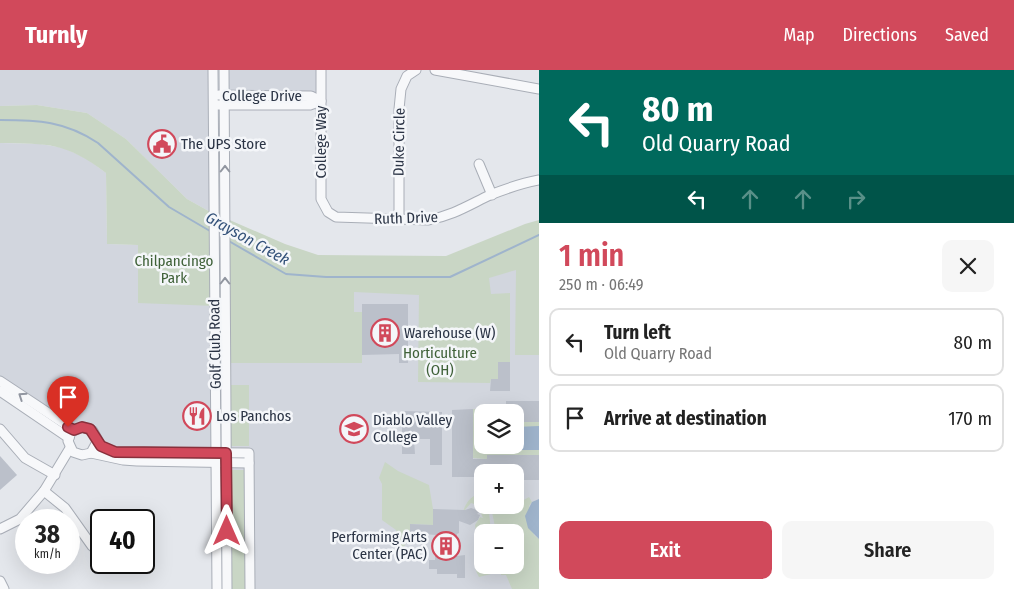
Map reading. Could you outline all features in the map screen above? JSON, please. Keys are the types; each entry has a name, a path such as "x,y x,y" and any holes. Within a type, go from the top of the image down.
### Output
{"street":[{"name":"Golf Club Road","path":"213,70 217,589"},
{"name":"Golf Club Road","path":"224,70 227,589"},
{"name":"College Way","path":"321,70 321,199 328,212"},
{"name":"Duke Circle","path":"399,219 401,89 407,76 416,70"},
{"path":"435,70 538,86"},
{"name":"College Drive","path":"213,100 310,105 321,101"},
{"path":"480,164 492,195"},
{"name":"Ruth Drive","path":"328,212 343,219 428,220 453,214 492,195 539,180"},
{"path":"0,381 71,434"},
{"path":"0,392 71,434"},
{"path":"71,434 82,427 90,429 95,433 97,442 108,450 122,453 216,452 226,458"},
{"path":"0,429 25,458 55,475"},
{"path":"0,529 20,519 44,491 70,448 71,434"},
{"path":"55,475 86,454 97,442"},
{"path":"70,448 77,454 122,460 216,463 226,458 249,458 250,589"},
{"path":"44,491 65,508 90,543"},
{"path":"0,581 4,589"}],"shaded area":[{"path":"0,70 213,70 214,214 187,199 126,139 87,113 37,105 0,106"},
{"path":"224,70 321,70 321,101 224,95"},
{"path":"0,143 40,144 64,148 87,159 106,173 107,244 138,245 215,306 216,452 115,452 96,437 0,381"},
{"name":"Diablo Valley College","path":"539,243 539,589 227,589 225,256 288,281"}],"green space":[{"name":"Chilpancingo Park","path":"37,105 87,113 126,139 187,199 214,214 215,306 138,303 138,245 107,244 106,173 79,155 67,150 44,145 0,143 0,106"},
{"name":"Horticulture (OH)","path":"225,218 285,244 318,255 446,256 539,220 539,355 515,355 516,270 489,278 491,294 510,293 510,362 499,362 498,379 491,379 490,383 418,382 419,295 354,292 354,312 362,312 362,363 226,363"},
{"path":"226,385 249,385 249,446 226,446"},
{"path":"473,409 474,454 524,454 524,422 539,422 539,455 487,455 487,459 473,458"},
{"path":"385,462 398,471 429,485 433,509 433,525 410,524 410,533 402,552 396,530 382,520 382,484 379,478"},
{"path":"227,470 249,470 250,589 227,589"},
{"path":"474,496 474,504 471,503 463,512 466,505"},
{"path":"529,497 532,502 529,506 534,535 539,539 539,589 512,589 506,575 501,575 524,574 524,524 494,524 492,514 524,514 524,500"},
{"path":"481,514 489,514 490,524 476,524 480,517 483,518"},
{"path":"478,574 491,574 479,577"}],"water":[{"path":"539,426 539,450 524,450 524,427"},
{"path":"539,499 539,539 528,528 525,516 532,502"}],"building":[{"name":"Warehouse (W)","path":"362,304 408,304 408,363 399,363 399,354 362,355"},
{"path":"498,362 510,362 510,391 490,391 491,379 498,379"},
{"path":"506,401 539,401 539,422 524,422 524,404 506,404"},
{"path":"473,409 473,459 487,459 487,455 539,455 539,480 524,480 524,464 474,464 474,477 452,477 452,410"},
{"path":"402,411 442,412 442,465 430,465 430,439 414,439 415,454 402,454"},
{"path":"0,456 17,475 0,490"},
{"name":"Performing Arts Center (PAC)","path":"433,509 474,509 474,514 480,515 478,520 470,525 459,521 457,556 465,555 465,578 457,578 457,574 437,574 437,569 429,569 429,560 435,560 436,535 410,533 410,524 433,525"}],"waterway":[{"name":"Grayson Creek","path":"0,120 27,120 51,123 86,136 98,143 169,207 210,231"},
{"name":"Grayson Creek","path":"227,240 286,274 326,277 450,277 539,235"}],"place":[{"name":"The UPS Store","path":"162,144"},
{"name":"Warehouse (W)","path":"385,333"},
{"name":"Los Panchos","path":"197,416"},
{"name":"Diablo Valley College","path":"354,429"},
{"name":"Performing Arts Center (PAC)","path":"446,546"}],"route":[{"path":"68,427 74,430 82,427 90,429 95,433 97,442 101,446 115,452 226,453 227,531"}]}
